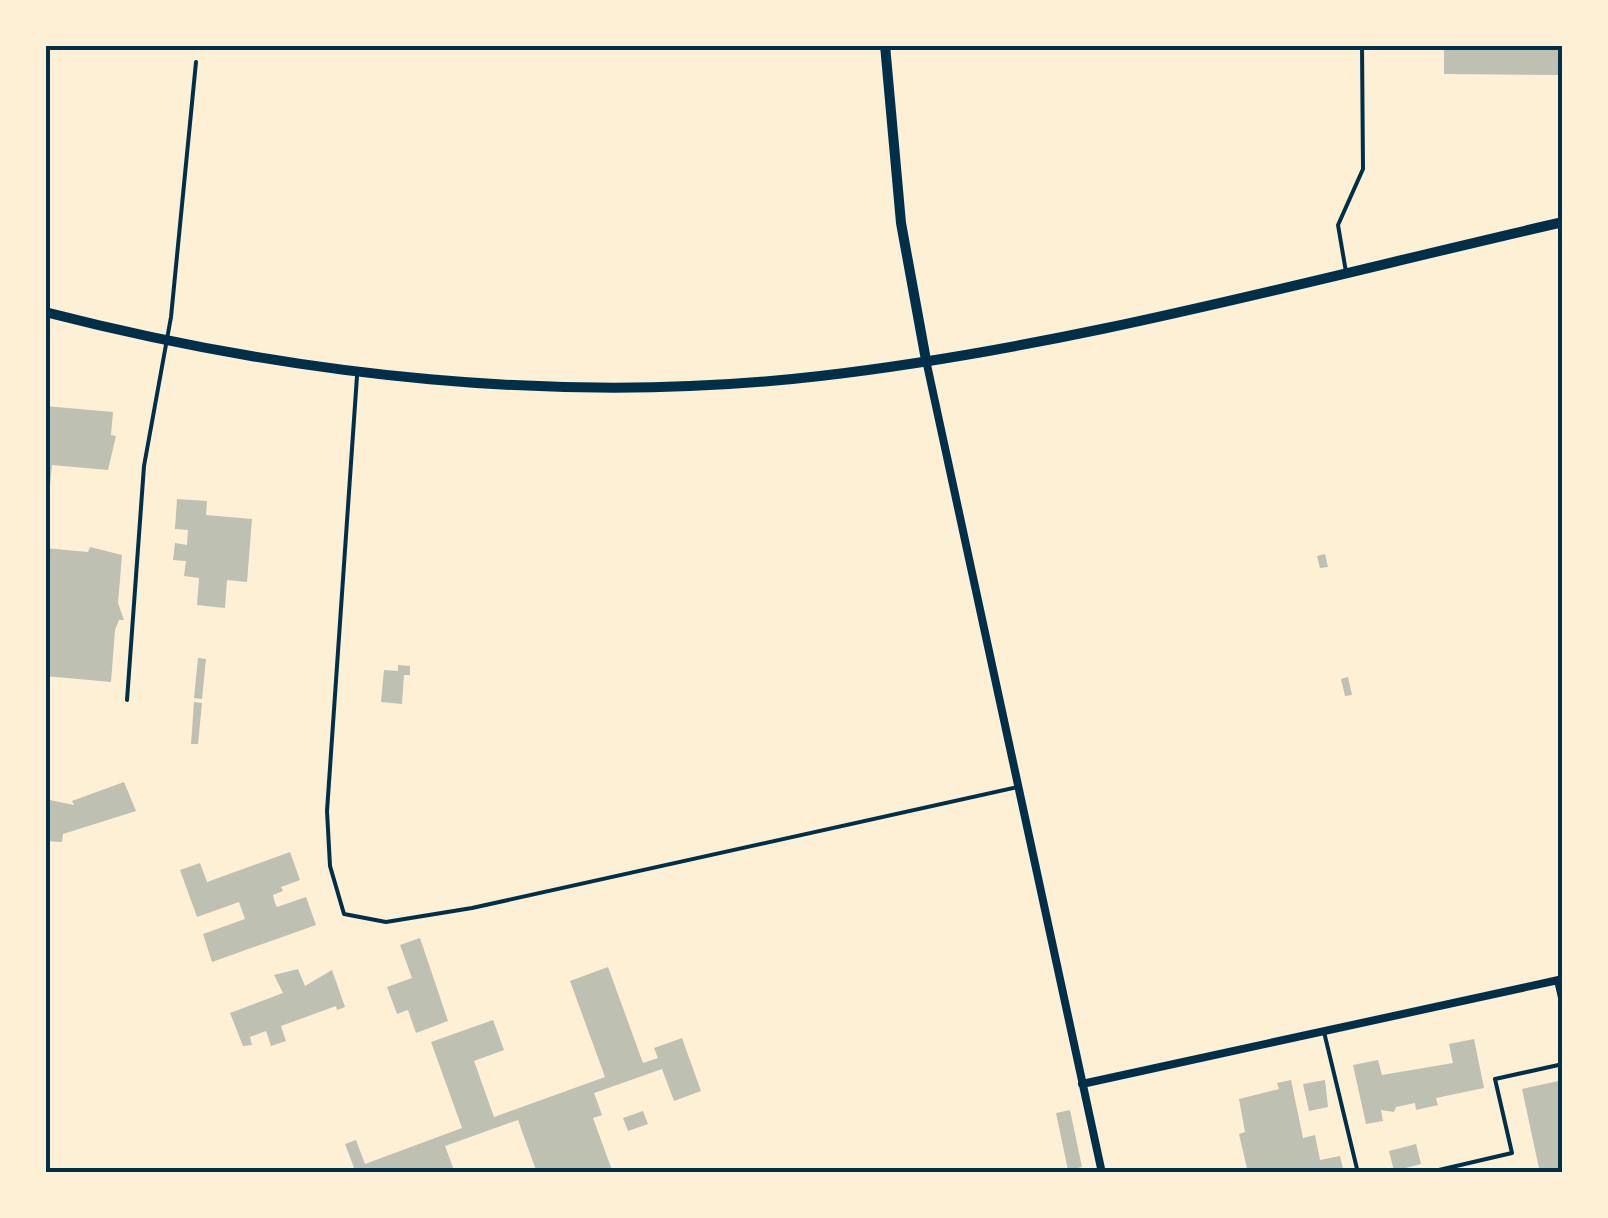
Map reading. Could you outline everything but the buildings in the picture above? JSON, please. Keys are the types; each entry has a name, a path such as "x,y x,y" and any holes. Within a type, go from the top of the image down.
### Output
{"main road":[{"path":"886,45 901,223 926,360"},
{"path":"45,312 166,342 358,371 523,384 677,385 821,376 926,360 1170,314 1563,222"}],"street":[{"path":"926,360 1102,1173"},
{"path":"1082,1084 1561,980 1563,1002"}],"lane":[{"path":"1346,272 1338,225 1363,169 1362,45"},
{"path":"127,700 144,466 166,342 196,62"},
{"path":"358,371 328,812 330,866 344,914 386,922 472,908 1018,787"},
{"path":"1324,1029 1358,1173"},
{"path":"1426,1173 1512,1153 1494,1080 1563,1064"}]}
